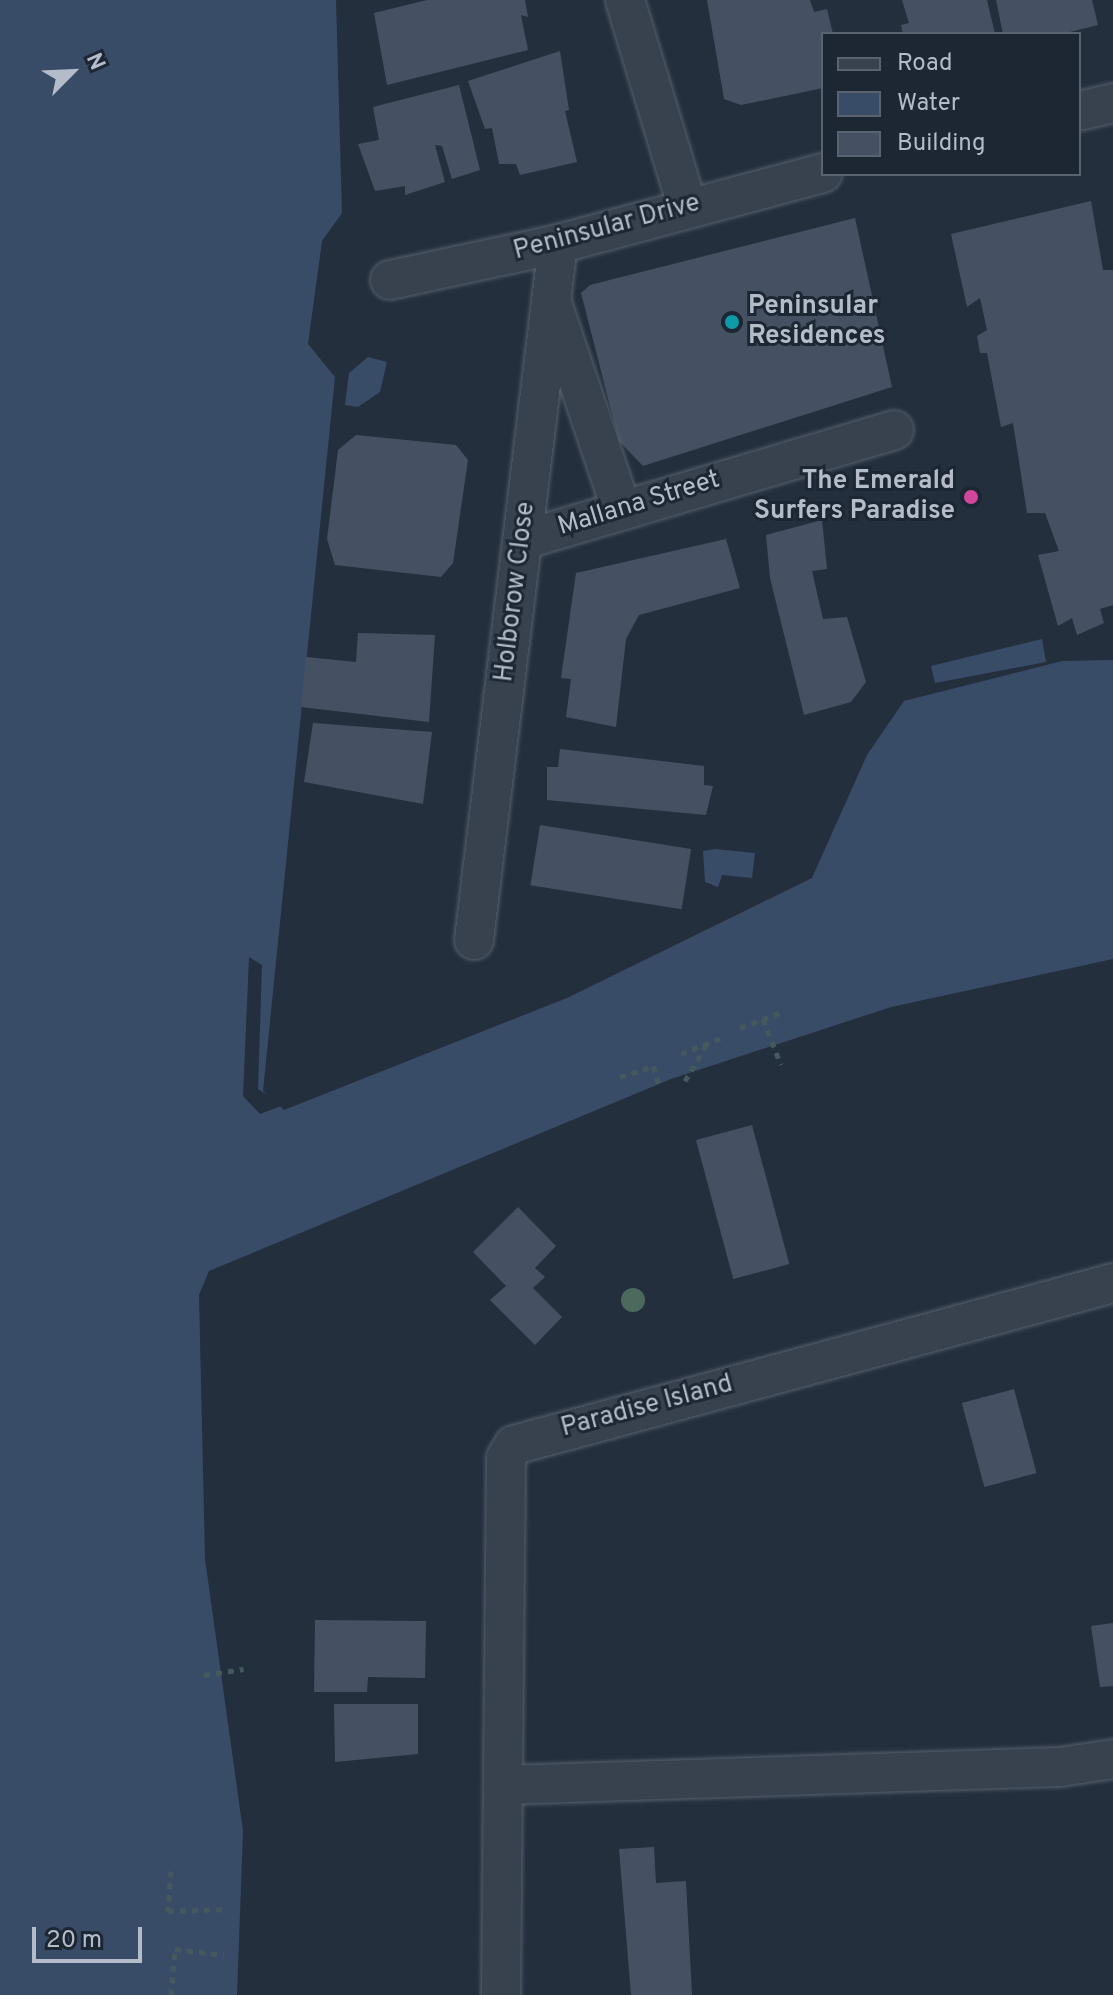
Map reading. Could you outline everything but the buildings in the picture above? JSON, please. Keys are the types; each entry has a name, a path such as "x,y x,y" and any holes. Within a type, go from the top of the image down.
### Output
{"street":[{"path":"625,0 687,205"},
{"path":"1081,111 1113,103"},
{"name":"Peninsular Drive","path":"390,280 558,244 687,205 821,173"},
{"name":"Holborow Close","path":"474,940 558,244"},
{"path":"550,296 621,508"},
{"name":"Mallana Street","path":"523,540 621,508 894,430"},
{"name":"Paradise Island","path":"501,1995 506,1785 506,1458 514,1445 1113,1283"},
{"path":"506,1785 1060,1767 1113,1759"}],"path":[{"path":"740,1028 784,1011"},
{"path":"763,1019 781,1065"},
{"path":"681,1054 721,1038"},
{"path":"685,1081 707,1044"},
{"path":"620,1077 653,1066 660,1088"},
{"path":"204,1675 244,1669"},
{"path":"171,1871 168,1911 228,1909"},
{"path":"171,1995 175,1949 224,1955"}],"water":[{"path":"0,0 336,0 342,213 322,241 308,344 335,377 263,1091 284,1110 567,998 812,878 867,755 904,701 1062,661 1113,660 1113,959 891,1007 671,1079 209,1271 199,1295 205,1559 243,1831 237,1995 0,1995"},
{"path":"368,357 387,362 380,392 358,407 345,405 349,373"},
{"path":"1042,639 1046,662 935,683 931,666"},
{"path":"715,849 755,853 752,878 722,875 718,887 705,882 703,851"}],"pier":[{"path":"249,957 262,965 258,1089 284,1105 260,1114 243,1096"}],"place":[{"name":"Peninsular Residences","path":"732,322"},
{"name":"The Emerald Surfers Paradise","path":"971,497"}]}
